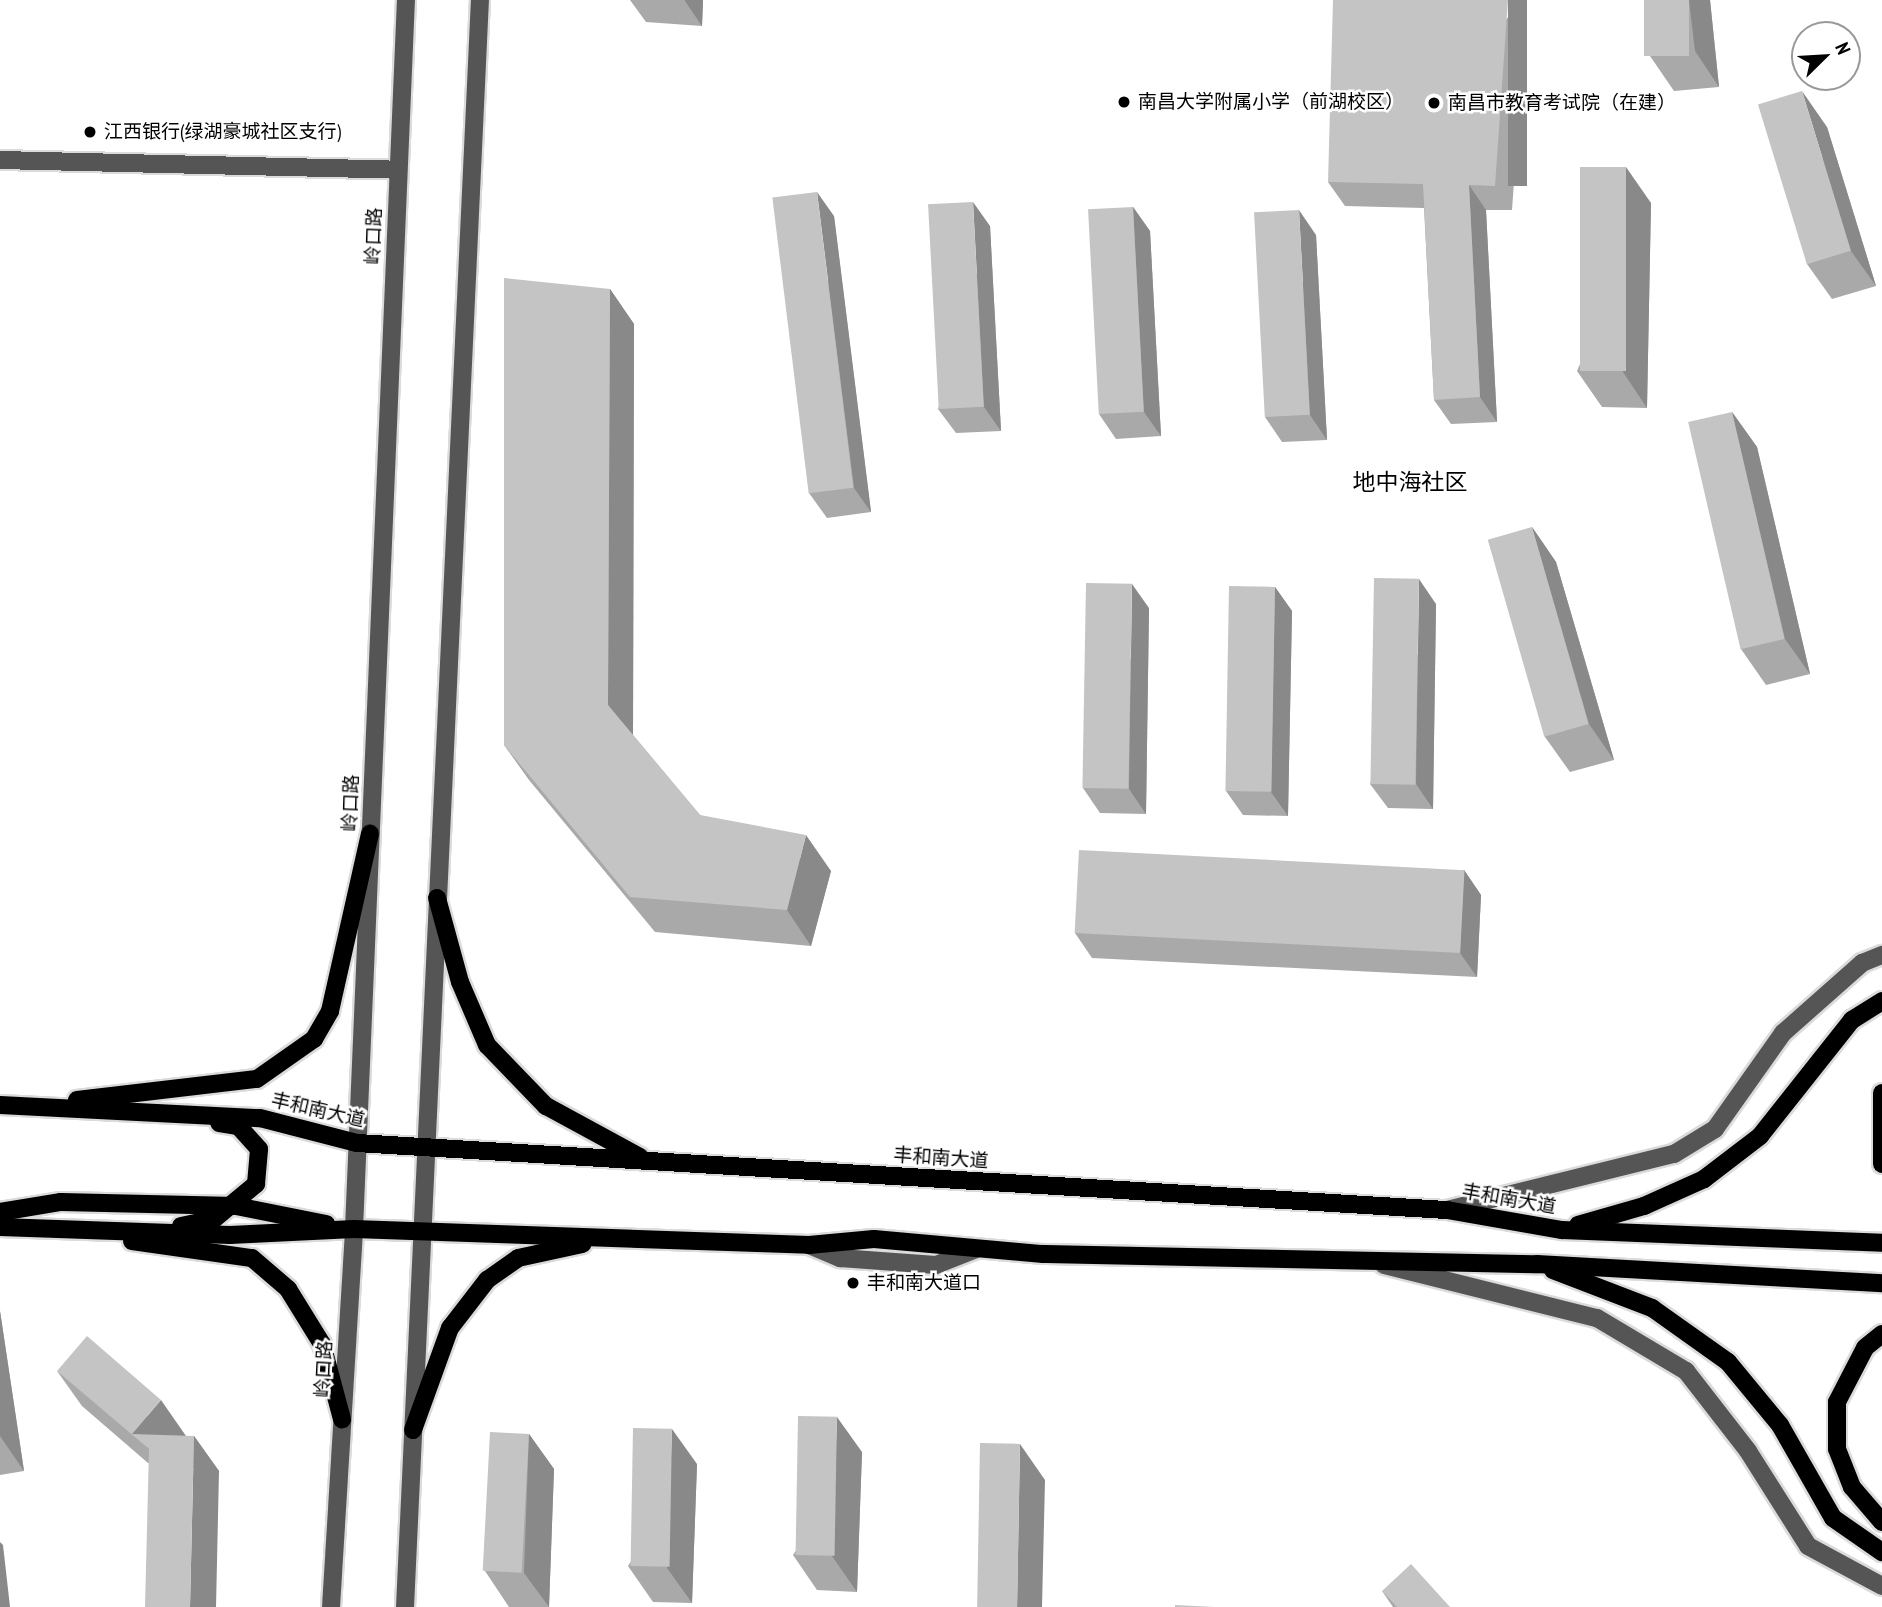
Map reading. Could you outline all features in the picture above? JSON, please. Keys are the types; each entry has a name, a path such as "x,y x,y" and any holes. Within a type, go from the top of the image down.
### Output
{"main road":[{"path":"25,1106 257,1079 314,1039 330,1011 370,833"},
{"path":"437,898 460,982 487,1045 546,1106 647,1161"},
{"path":"1563,1230 1644,1206 1704,1178 1760,1136 1852,1020 1882,1001"},
{"path":"1882,1093 1882,1164"},
{"name":"丰和南大道","path":"0,1105 260,1118 357,1143 1447,1210 1563,1230 1882,1243"},
{"path":"154,1232 214,1219 236,1206 256,1184 259,1149 238,1126 158,1112"},
{"path":"0,1212 61,1202 236,1206 354,1229"},
{"path":"0,1227 154,1232 354,1229 809,1245 874,1239 976,1249 1384,1265 1536,1264 1882,1283"},
{"path":"32,1228 252,1258 288,1289 323,1344 342,1419"},
{"path":"414,1430 450,1328 487,1280 518,1258 606,1239"},
{"path":"1536,1264 1652,1308 1728,1362 1780,1425 1833,1518 1882,1552"},
{"path":"1882,1334 1865,1348 1837,1402 1837,1449 1852,1487 1882,1522"}],"street":[{"name":"岭口路","path":"331,1607 354,1229 405,0"},
{"path":"405,1607 480,0"},
{"path":"0,160 398,170"},
{"path":"1447,1210 1674,1154 1715,1129 1783,1033 1862,962 1882,955"},
{"path":"1384,1265 1597,1318 1686,1371 1748,1451 1808,1546 1882,1586"}],"building":[{"name":"南昌市教育考试院（在建）","path":"1333,0 1508,0 1495,186 1469,185 1480,397 1434,400 1423,184 1328,182"},
{"path":"1644,0 1689,0 1689,56 1644,56"},
{"path":"1802,91 1851,251 1807,264 1758,104"},
{"path":"1580,167 1626,167 1626,371 1580,371"},
{"path":"817,192 853,488 809,493 772,197"},
{"path":"973,202 984,407 939,409 928,204"},
{"path":"1133,207 1144,412 1099,414 1088,209"},
{"path":"1299,210 1310,415 1265,417 1254,212"},
{"path":"504,278 610,289 608,705 700,815 806,835 787,910 630,897 504,745"},
{"path":"1732,412 1784,639 1741,649 1688,422"},
{"path":"1532,527 1589,724 1544,737 1488,540"},
{"path":"1374,578 1419,579 1415,785 1370,784"},
{"path":"1086,583 1132,584 1128,789 1082,788"},
{"path":"1229,586 1275,587 1271,792 1225,791"},
{"path":"1079,850 1464,870 1460,953 1075,933"},
{"path":"87,1336 161,1400 132,1434 194,1436 190,1607 145,1607 149,1449 57,1371"},
{"path":"798,1416 837,1417 835,1556 796,1555"},
{"path":"633,1428 672,1429 670,1567 631,1566"},
{"path":"490,1432 529,1434 522,1573 483,1571"},
{"path":"980,1443 1020,1444 1017,1607 977,1607"},
{"path":"1411,1564 1450,1607 1397,1607 1382,1591"},
{"path":"1175,1605 1215,1607 1175,1607"}],"place":[{"name":"南昌大学附属小学（前湖校区）","path":"1124,102"},
{"name":"南昌市教育考试院（在建）","path":"1434,103"},
{"name":"江西银行(绿湖豪城社区支行)","path":"90,132"},
{"name":"丰和南大道口","path":"853,1283"}],"district":[{"name":"地中海社区","path":"1410,482"}]}
